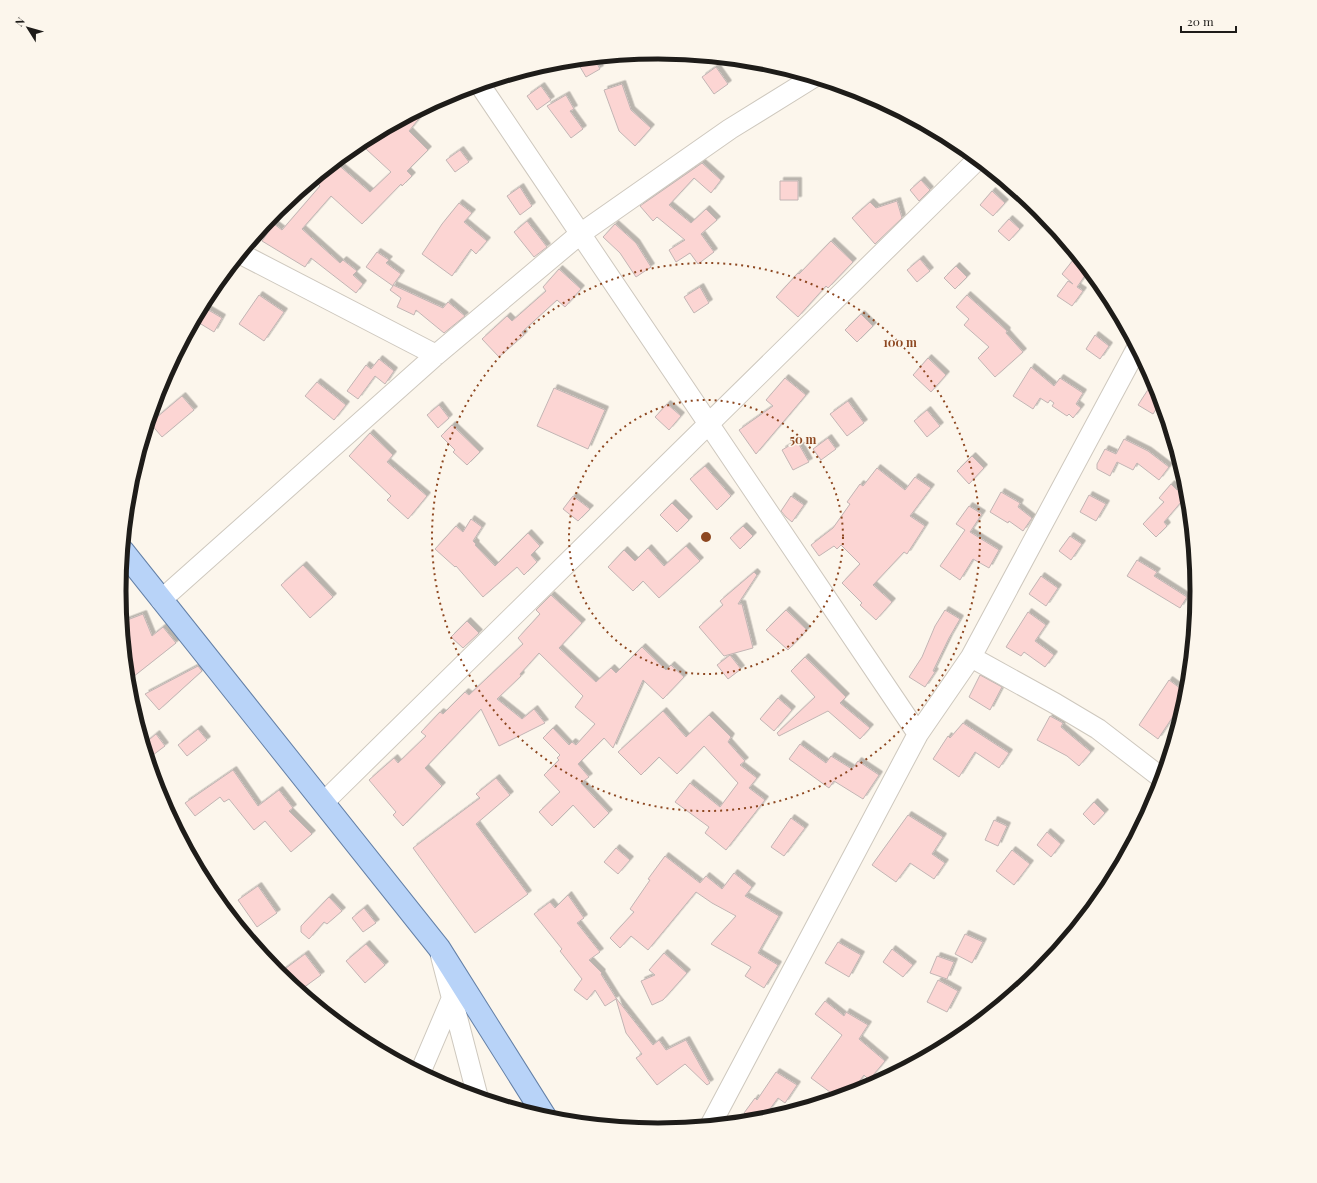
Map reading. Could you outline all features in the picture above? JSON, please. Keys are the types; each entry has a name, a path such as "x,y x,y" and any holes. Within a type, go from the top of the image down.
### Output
{"main road":[{"path":"127,556 439,948 541,1111"}],"street":[{"path":"161,600 436,355 580,234 730,129 809,81"},
{"path":"483,89 918,734"},
{"path":"323,803 974,163"},
{"path":"245,256 436,355"},
{"path":"713,1121 918,734 971,658 1134,353"},
{"path":"971,658 1056,704 1098,729 1158,775"},
{"path":"439,948 476,1092"},
{"path":"422,1068 452,998"}],"building":[{"path":"597,63 600,69 586,77 579,65"},
{"path":"716,67 728,84 714,94 702,77"},
{"path":"622,84 631,110 651,128 635,146 619,131 604,90"},
{"path":"541,86 551,100 537,110 527,96"},
{"path":"566,95 574,109 570,111 583,129 571,138 547,106"},
{"path":"423,114 409,131 428,150 407,171 412,176 402,186 401,184 362,224 331,196 302,229 340,263 343,260 357,271 353,275 363,284 356,293 311,258 305,267 262,241 274,224 282,230 320,186 317,183 339,165 370,192 391,172 366,149 370,145 392,130"},
{"path":"460,150 469,162 455,172 446,160"},
{"path":"702,163 721,180 711,193 694,178 669,205 691,223 706,209 717,220 701,234 714,252 698,264 690,253 676,262 669,250 685,240 657,217 653,221 640,206"},
{"path":"921,180 930,190 919,201 910,190"},
{"path":"780,181 798,181 798,200 780,200"},
{"path":"520,187 532,206 520,215 507,196"},
{"path":"992,191 1005,203 993,216 980,205"},
{"path":"897,201 902,218 875,244 852,218 870,202 876,208"},
{"path":"459,203 472,213 464,222 487,241 476,254 471,249 452,276 422,254 442,224"},
{"path":"1009,219 1020,229 1009,241 998,231"},
{"path":"527,221 547,247 534,257 514,232"},
{"path":"615,224 636,243 651,267 636,277 620,253 603,237"},
{"path":"831,241 853,262 828,288 826,286 798,317 776,297"},
{"path":"377,252 389,260 386,263 401,274 393,285 443,308 448,302 465,316 444,333 416,310 414,315 397,307 401,298 390,290 393,286 366,267"},
{"path":"920,259 930,271 917,282 907,270"},
{"path":"1074,259 1086,274 1077,287 1083,291 1072,306 1057,296 1068,281 1073,284 1062,274"},
{"path":"956,266 967,277 955,289 944,278"},
{"path":"559,269 581,289 565,307 557,300 522,332 524,335 499,357 482,339 507,316 512,321 546,291 543,287"},
{"path":"700,287 709,303 694,313 684,297"},
{"path":"259,295 284,312 264,341 239,324"},
{"path":"967,295 1007,331 1006,333 1023,352 995,377 978,358 989,347 964,325 969,319 956,307"},
{"path":"207,309 222,318 214,332 199,323"},
{"path":"861,314 873,326 857,342 845,330"},
{"path":"1095,335 1109,346 1100,359 1086,349"},
{"path":"928,358 946,375 931,392 913,375"},
{"path":"379,359 394,371 385,384 375,376 358,399 347,391 366,365 371,369"},
{"path":"1031,367 1054,386 1060,378 1083,393 1076,404 1081,408 1073,418 1069,414 1067,416 1052,406 1054,403 1050,400 1048,403 1040,398 1033,409 1013,396"},
{"path":"785,378 806,395 756,454 739,430 773,406 766,400"},
{"path":"317,382 346,405 334,420 305,396"},
{"path":"554,388 605,410 588,449 537,426"},
{"path":"1149,388 1150,389 1158,407 1153,414 1138,405"},
{"path":"182,396 194,410 162,437 152,426 154,419"},
{"path":"848,401 864,423 847,436 830,414"},
{"path":"667,404 681,416 669,430 655,417"},
{"path":"439,405 449,418 438,428 427,415"},
{"path":"927,410 940,426 927,437 914,421"},
{"path":"452,425 480,452 467,465 453,452 455,450 441,436"},
{"path":"370,433 393,455 387,462 427,496 408,519 387,500 391,496 349,456"},
{"path":"828,438 836,449 821,460 813,449"},
{"path":"1124,439 1148,451 1169,467 1159,480 1137,463 1133,470 1117,462 1110,476 1097,469 1097,464 1105,449 1116,454"},
{"path":"797,441 809,462 793,470 782,450"},
{"path":"972,456 984,468 969,484 957,471"},
{"path":"705,466 731,496 717,510 690,479"},
{"path":"877,468 905,490 915,477 931,488 910,516 925,526 907,554 904,552 873,585 892,602 876,620 860,605 862,603 842,583 860,564 841,545 837,549 834,546 819,556 811,545 833,528 850,504 847,502 860,484 863,486"},
{"path":"1171,484 1177,490 1181,487 1183,500 1164,522 1167,526 1156,537 1143,524 1164,502 1159,498"},
{"path":"1001,492 1020,503 1018,507 1032,518 1023,531 1009,521 1008,523 990,512"},
{"path":"1089,495 1106,504 1096,521 1080,512"},
{"path":"573,496 590,509 578,521 563,509"},
{"path":"791,496 804,505 792,522 781,511"},
{"path":"672,503 689,520 677,532 660,515"},
{"path":"969,506 982,514 970,532 999,550 989,568 973,559 960,580 940,566 965,530 956,524"},
{"path":"471,519 482,527 473,541 476,544 475,545 495,566 528,533 540,546 531,555 537,562 524,575 517,567 483,597 456,566 455,567 435,549 456,526 463,532"},
{"path":"743,526 753,536 740,549 730,538"},
{"path":"1070,536 1082,544 1071,560 1059,551"},
{"path":"686,546 700,561 659,598 643,581 633,591 608,567 624,550 635,561 648,548 664,566"},
{"path":"1137,560 1157,572 1154,576 1187,597 1180,608 1127,576"},
{"path":"303,565 333,597 310,618 281,585"},
{"path":"754,572 757,575 738,604 742,604 753,648 724,656 699,627 723,605 720,601"},
{"path":"1041,576 1058,588 1046,606 1029,594"},
{"path":"551,595 582,623 559,648 596,682 611,668 616,673 642,647 666,670 671,665 684,677 663,699 643,680 613,748 604,738 578,764 589,777 581,783 609,813 594,828 573,805 552,826 539,812 560,792 544,775 559,760 557,758 560,755 543,738 553,728 569,745 572,742 576,745 595,724 575,707 583,696 539,653 520,674 521,676 497,699 522,719 534,709 545,723 499,746 481,709 425,768 442,786 403,826 393,815 396,812 369,780 394,758 398,763 426,736 421,732 440,712 443,714 465,692 469,695 523,644 518,638 540,614 536,610"},
{"path":"786,610 807,630 788,650 766,630"},
{"path":"945,610 960,619 933,671 935,672 925,687 909,677 922,657 935,626"},
{"path":"1028,612 1046,625 1035,641 1054,655 1045,667 1024,652 1021,656 1006,647"},
{"path":"143,614 152,636 163,627 176,643 133,677 131,661 127,620"},
{"path":"467,621 479,633 463,648 451,637"},
{"path":"730,655 741,669 728,679 717,665"},
{"path":"805,657 846,697 840,703 870,728 860,739 828,711 779,736 777,733 815,697 791,671"},
{"path":"198,666 202,671 159,710 145,694"},
{"path":"980,675 1002,687 990,710 969,697"},
{"path":"1169,680 1182,689 1178,710 1158,739 1139,725"},
{"path":"778,698 792,710 774,731 760,719"},
{"path":"663,711 686,737 709,715 731,737 728,742 745,761 740,765 757,778 749,788 765,800 726,850 705,833 709,827 675,802 690,783 720,807 738,783 704,746 677,774 659,757 641,775 618,752"},
{"path":"1050,716 1063,723 1061,727 1091,752 1079,766 1067,756 1037,740"},
{"path":"963,723 1009,753 999,768 975,752 959,777 933,759 948,736 950,738"},
{"path":"198,729 207,740 187,756 178,745"},
{"path":"156,734 165,746 153,755 148,741"},
{"path":"800,744 826,763 831,756 852,769 858,761 879,775 863,799 834,781 829,788 789,759"},
{"path":"233,770 258,806 279,790 293,808 289,811 312,834 291,852 265,821 254,830 229,799 224,802 220,797 195,816 185,803"},
{"path":"496,778 510,795 476,824 528,894 475,933 413,848 480,798 476,794"},
{"path":"1094,802 1105,813 1094,825 1083,814"},
{"path":"908,815 943,837 932,854 945,863 934,879 910,863 896,882 872,865"},
{"path":"791,818 805,828 784,856 771,847"},
{"path":"994,820 1007,826 998,846 985,840"},
{"path":"1047,832 1061,844 1051,857 1037,845"},
{"path":"616,848 630,860 618,874 604,862"},
{"path":"1012,850 1030,864 1014,885 996,871"},
{"path":"665,856 700,883 706,876 722,889 734,873 752,887 745,896 779,916 758,953 778,965 764,988 745,976 751,967 711,944 736,916 712,903 696,892 648,950 631,936 620,948 610,938 634,912 630,909 650,880 648,879"},
{"path":"258,886 277,913 257,927 238,900"},
{"path":"568,895 584,918 577,923 600,952 589,960 602,973 601,974 616,998 653,1045 659,1040 666,1050 686,1040 710,1083 707,1085 685,1064 657,1085 636,1058 642,1054 626,1033 616,999 605,1006 595,990 587,1000 574,990 582,979 560,951 562,949 534,914 550,902 555,908"},
{"path":"329,897 342,911 327,924 324,922 309,939 301,932 301,926"},
{"path":"364,908 376,923 363,932 352,918"},
{"path":"965,934 983,942 972,963 955,954"},
{"path":"838,942 861,955 849,977 825,963"},
{"path":"366,944 385,965 365,983 346,961"},
{"path":"892,949 913,965 903,977 883,962"},
{"path":"664,953 687,973 663,1000 652,1005 641,981 655,975 649,970"},
{"path":"305,954 321,975 303,988 284,970"},
{"path":"937,956 954,962 947,979 930,973"},
{"path":"938,980 958,991 947,1012 927,1002"},
{"path":"825,1001 844,1016 846,1012 868,1025 859,1039 885,1061 869,1080 864,1075 856,1085 833,1095 811,1078 842,1035 815,1014"},
{"path":"776,1072 797,1085 785,1103 778,1098 767,1113 748,1116 744,1113 755,1098 757,1100"}]}
